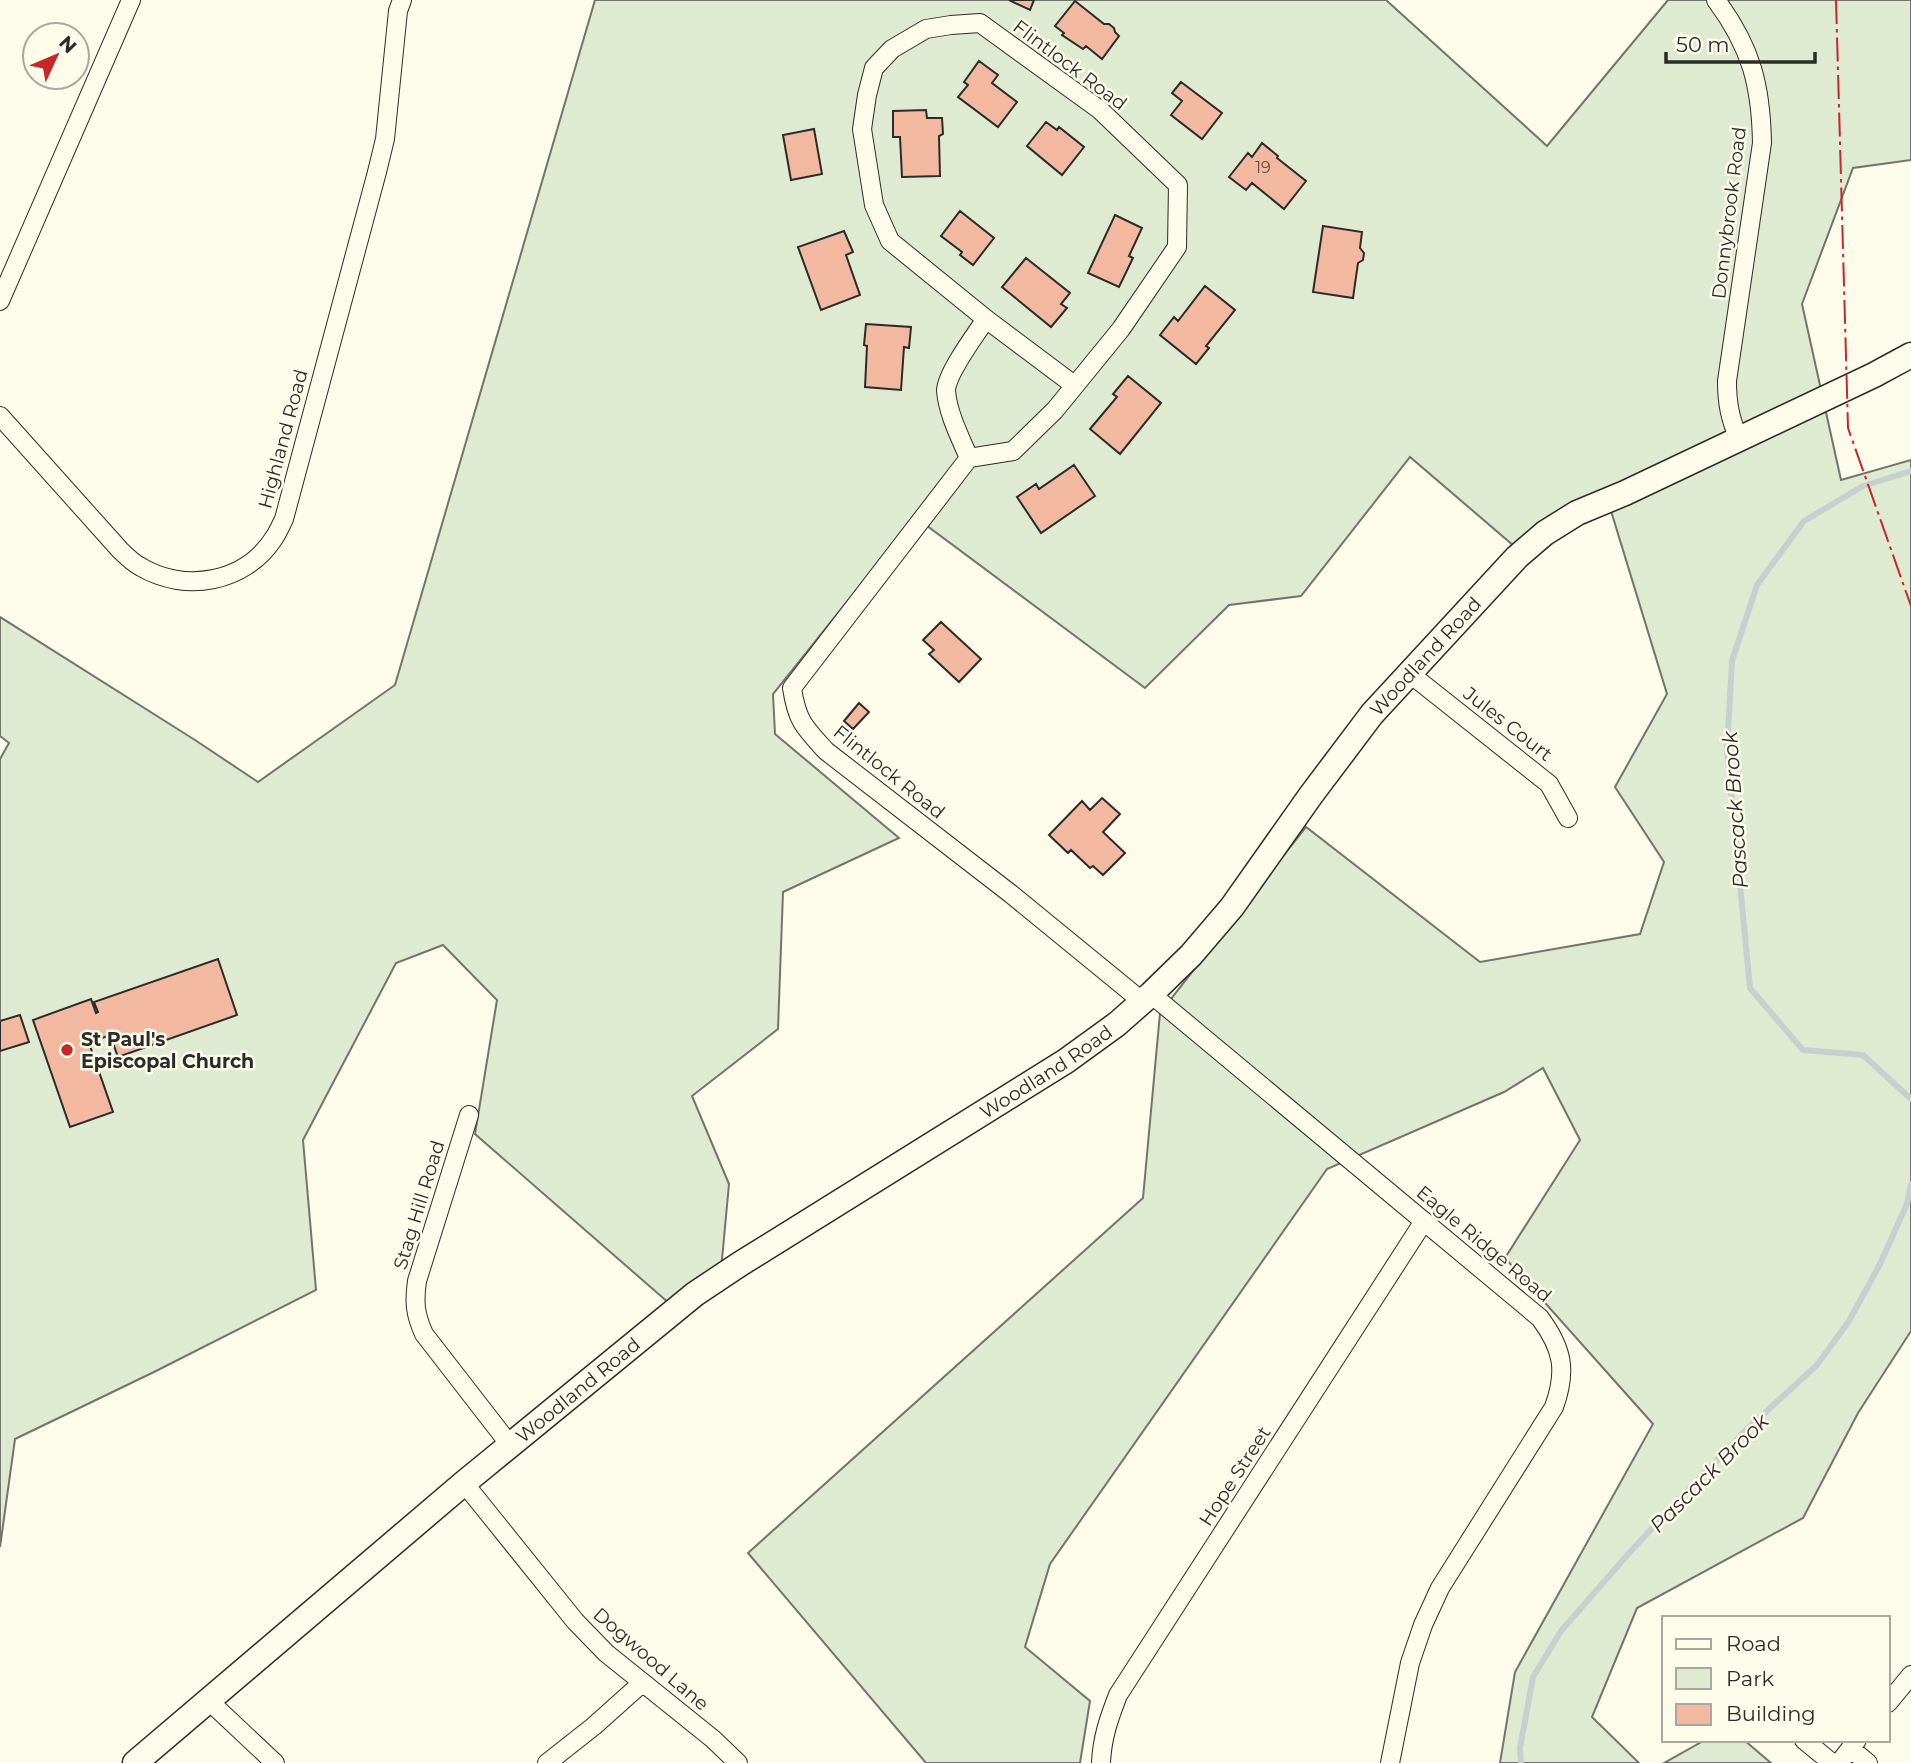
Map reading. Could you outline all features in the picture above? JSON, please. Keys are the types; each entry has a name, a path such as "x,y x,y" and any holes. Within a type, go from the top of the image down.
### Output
{"street":[{"path":"0,301 131,0"},
{"name":"Highland Road","path":"0,416 120,550 138,566 158,576 201,582 223,577 243,568 259,556 274,539 284,519 377,172 385,139 398,11 402,0"},
{"name":"Donnybrook Road","path":"1716,0 1731,20 1746,49 1756,79 1762,111 1762,143 1727,381 1730,421 1739,439"},
{"name":"Flintlock Road","path":"1074,385 986,319 890,241 874,205 862,129 874,68 892,49 926,30 980,23 1100,110 1178,185 1177,247 1121,329 1055,410 1013,451 969,458 792,688 795,707 803,727 826,751 1147,998"},
{"path":"969,458 953,422 946,388 960,357 986,319"},
{"name":"Woodland Road","path":"135,1763 464,1483 695,1294 1066,1061 1117,1024 1147,998 1191,955 1232,907 1372,714 1517,557 1545,533 1577,513 1625,493 1911,355"},
{"name":"Jules Court","path":"1409,673 1549,784 1568,818"},
{"name":"Eagle Ridge Road","path":"1147,998 1541,1318 1559,1350 1562,1368 1560,1389 1554,1407 1440,1588 1423,1625 1410,1664 1390,1763"},
{"name":"Stag Hill Road","path":"470,1115 414,1297 417,1317 424,1334 510,1445"},
{"name":"Hope Street","path":"1101,1763 1107,1723 1118,1695 1424,1221"},
{"name":"Dogwood Lane","path":"464,1483 575,1621 606,1653 738,1763"},
{"path":"1890,1701 1911,1675"},
{"path":"547,1763 642,1683"},
{"path":"208,1700 275,1763"},
{"path":"1806,1742 1832,1763"},
{"path":"1839,1763 1854,1744 1868,1763"}],"green space":[{"path":"595,0 1386,0 1547,146 1668,0 1911,0 1911,160 1853,168 1802,304 1841,480 1911,460 1911,1331 1858,1413 1803,1518 1637,1608 1592,1717 1639,1763 1500,1763 1515,1672 1653,1424 1505,1258 1580,1140 1543,1068 1504,1092 1327,1169 1050,1564 1025,1647 1090,1701 1080,1763 926,1763 748,1553 1143,1198 1160,1013 1306,827 1480,962 1640,934 1664,862 1615,787 1667,694 1611,511 1521,552 1410,457 1301,596 1229,605 1145,688 915,517 773,694 775,734 899,838 783,892 778,1029 692,1096 729,1184 720,1281 678,1311 475,1134 497,1000 443,945 396,963 303,1140 316,1290 15,1439 0,1547 0,759 9,743 0,736 0,617 258,782 395,685"},
{"path":"1701,1742 1746,1742 1771,1763 1664,1763"}],"building":[{"path":"1009,0 1034,0 1030,10"},
{"path":"1075,1 1104,24 1109,24 1119,36 1102,59 1086,46 1083,49 1062,35 1064,33 1055,26"},
{"path":"979,61 998,75 992,83 1017,102 998,127 958,97 968,85 964,82"},
{"path":"1181,82 1222,113 1202,139 1171,115 1182,101 1172,93"},
{"path":"926,110 927,118 942,118 943,134 939,136 940,176 902,177 900,137 893,137 893,111"},
{"path":"1046,122 1057,130 1059,127 1084,147 1062,175 1027,146"},
{"path":"814,129 822,174 791,180 783,135"},
{"path":"1262,143 1306,181 1284,209 1252,183 1246,190 1229,177 1248,153 1252,157"},
{"path":"960,211 994,238 973,265 960,255 962,252 941,236"},
{"path":"1115,215 1142,228 1129,256 1133,258 1119,287 1088,273"},
{"path":"1323,226 1362,232 1360,248 1364,253 1363,260 1358,263 1353,298 1313,292"},
{"path":"844,231 853,252 846,255 860,295 821,310 798,247"},
{"path":"1026,258 1070,293 1061,304 1067,308 1051,327 1002,287"},
{"path":"1205,286 1235,310 1206,346 1209,348 1196,364 1160,335 1174,317 1178,321"},
{"path":"866,324 911,327 909,348 904,347 901,390 865,387"},
{"path":"1128,376 1161,403 1120,454 1090,429 1117,397 1113,394"},
{"path":"1074,465 1095,496 1041,533 1017,497 1036,484 1039,489"},
{"path":"941,622 981,659 959,682 929,654 934,650 923,640"},
{"path":"859,703 869,712 853,729 844,721"},
{"path":"1102,798 1120,814 1103,832 1125,853 1103,875 1093,866 1090,868 1071,850 1068,853 1049,835 1082,801 1090,810"},
{"name":"St Paul's Episcopal Church","path":"218,959 237,1015 118,1057 110,1035 89,1043 113,1112 70,1127 33,1020 91,999 96,1013 98,1012 94,1002"},
{"path":"20,1015 29,1042 0,1051 0,1021"}],"waterway":[{"name":"Pascack Brook","path":"1911,471 1863,486 1804,521 1757,585 1732,661 1727,750 1750,988 1803,1050 1863,1055 1911,1099"},
{"name":"Pascack Brook","path":"1521,1763 1520,1748 1533,1677 1561,1631 1686,1492 1745,1431 1817,1365 1849,1321 1880,1264 1907,1204 1911,1184"}],"power":[{"path":"1836,0 1848,428 1911,606"}],"place":[{"name":"St Paul's Episcopal Church","path":"67,1050"}]}
